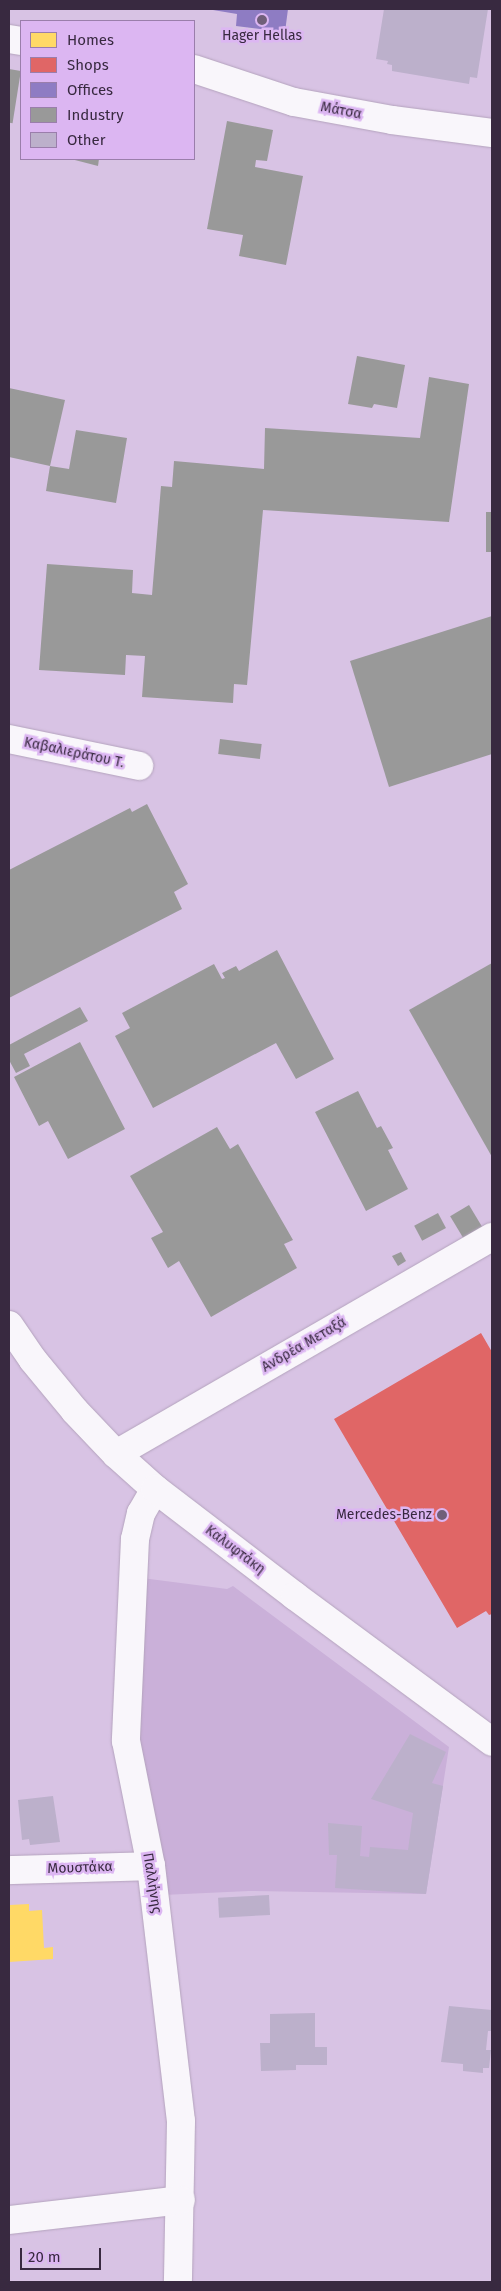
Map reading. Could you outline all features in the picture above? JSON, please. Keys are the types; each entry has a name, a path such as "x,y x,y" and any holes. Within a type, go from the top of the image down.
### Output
{"street":[{"name":"Μάτσα","path":"195,69 294,102 392,120 492,133"},
{"name":"Καβαλιεράτου Τ.","path":"9,739 139,766"},
{"name":"Ανδρέα Μεταξά","path":"116,1454 492,1237"},
{"name":"Καλυφτάκη","path":"9,1325 33,1360 75,1411 116,1454 155,1489 295,1596 492,1742"},
{"name":"Παλλήνης","path":"155,1489 142,1513 135,1540 126,1741 151,1866 181,2121 178,2282"},
{"name":"Μουστάκα","path":"9,1870 151,1866"},
{"path":"9,2220 181,2200"}],"shaded area":[{"path":"142,1578 227,1589 233,1586 449,1747 426,1894 249,1891 163,1895 140,1772"}],"building: Homes":[{"path":"29,1904 29,1911 42,1910 44,1948 53,1947 53,1959 9,1962 10,1905"}],"building: Shops":[{"name":"Mercedes-Benz","path":"481,1333 492,1352 492,1614 489,1615 486,1611 457,1628 334,1419"}],"building: Offices":[{"name":"Hager Hellas","path":"207,9 288,9 285,32 236,26 237,14"}],"building: Industry":[{"path":"9,69 20,71 13,123 9,123"},
{"path":"227,121 273,130 267,161 256,160 255,167 303,176 286,265 239,256 243,235 207,229"},
{"path":"75,160 99,160 98,166"},
{"path":"357,356 405,365 397,408 374,404 372,408 348,404"},
{"path":"429,377 469,384 449,522 263,510 247,685 234,684 233,703 142,697 145,656 126,655 125,675 39,670 47,564 133,570 132,593 152,595 161,486 172,487 174,461 264,469 265,428 420,438"},
{"path":"9,388 65,400 50,466 9,457"},
{"path":"76,430 127,438 116,503 46,491 50,466 69,469"},
{"path":"486,512 492,512 492,552 486,552"},
{"path":"492,616 492,754 389,787 350,661"},
{"path":"220,739 262,744 260,759 218,754"},
{"path":"147,804 188,884 174,892 182,909 9,998 9,870 130,808 132,812"},
{"path":"277,950 334,1059 296,1079 276,1043 153,1108 115,1036 130,1028 122,1013 214,964 222,979 225,978 222,973 236,966 239,971"},
{"path":"492,963 492,1157 409,1010"},
{"path":"80,1007 88,1021 24,1054 30,1066 16,1073 9,1060 9,1045"},
{"path":"80,1042 125,1129 68,1159 48,1121 39,1126 14,1077"},
{"path":"358,1091 377,1128 381,1126 393,1148 388,1150 408,1189 366,1211 315,1112"},
{"path":"217,1127 230,1149 238,1144 293,1240 284,1244 297,1268 211,1317 179,1261 168,1268 151,1238 163,1232 130,1176"},
{"path":"469,1205 482,1227 464,1239 450,1216"},
{"path":"438,1213 446,1228 422,1241 414,1226"},
{"path":"401,1252 406,1261 398,1266 392,1256"}],"building: Other":[{"path":"384,9 488,9 477,78 470,77 469,84 392,71 392,65 387,64 388,61 376,59"},
{"path":"410,1734 446,1752 432,1783 443,1786 426,1894 335,1888 337,1855 329,1855 328,1823 362,1826 360,1856 369,1857 370,1847 408,1850 413,1813 371,1799"},
{"path":"53,1796 60,1842 30,1845 29,1839 22,1840 18,1800"},
{"path":"269,1895 270,1915 219,1918 218,1898"},
{"path":"449,2006 492,2010 492,2031 488,2031 486,2050 491,2050 489,2068 483,2068 483,2073 463,2071 463,2064 441,2062"},
{"path":"315,2013 315,2047 327,2047 327,2065 296,2065 296,2070 261,2071 260,2043 270,2043 270,2014"}],"place":[{"name":"Hager Hellas","path":"262,20"},
{"name":"Mercedes-Benz","path":"442,1515"}]}
